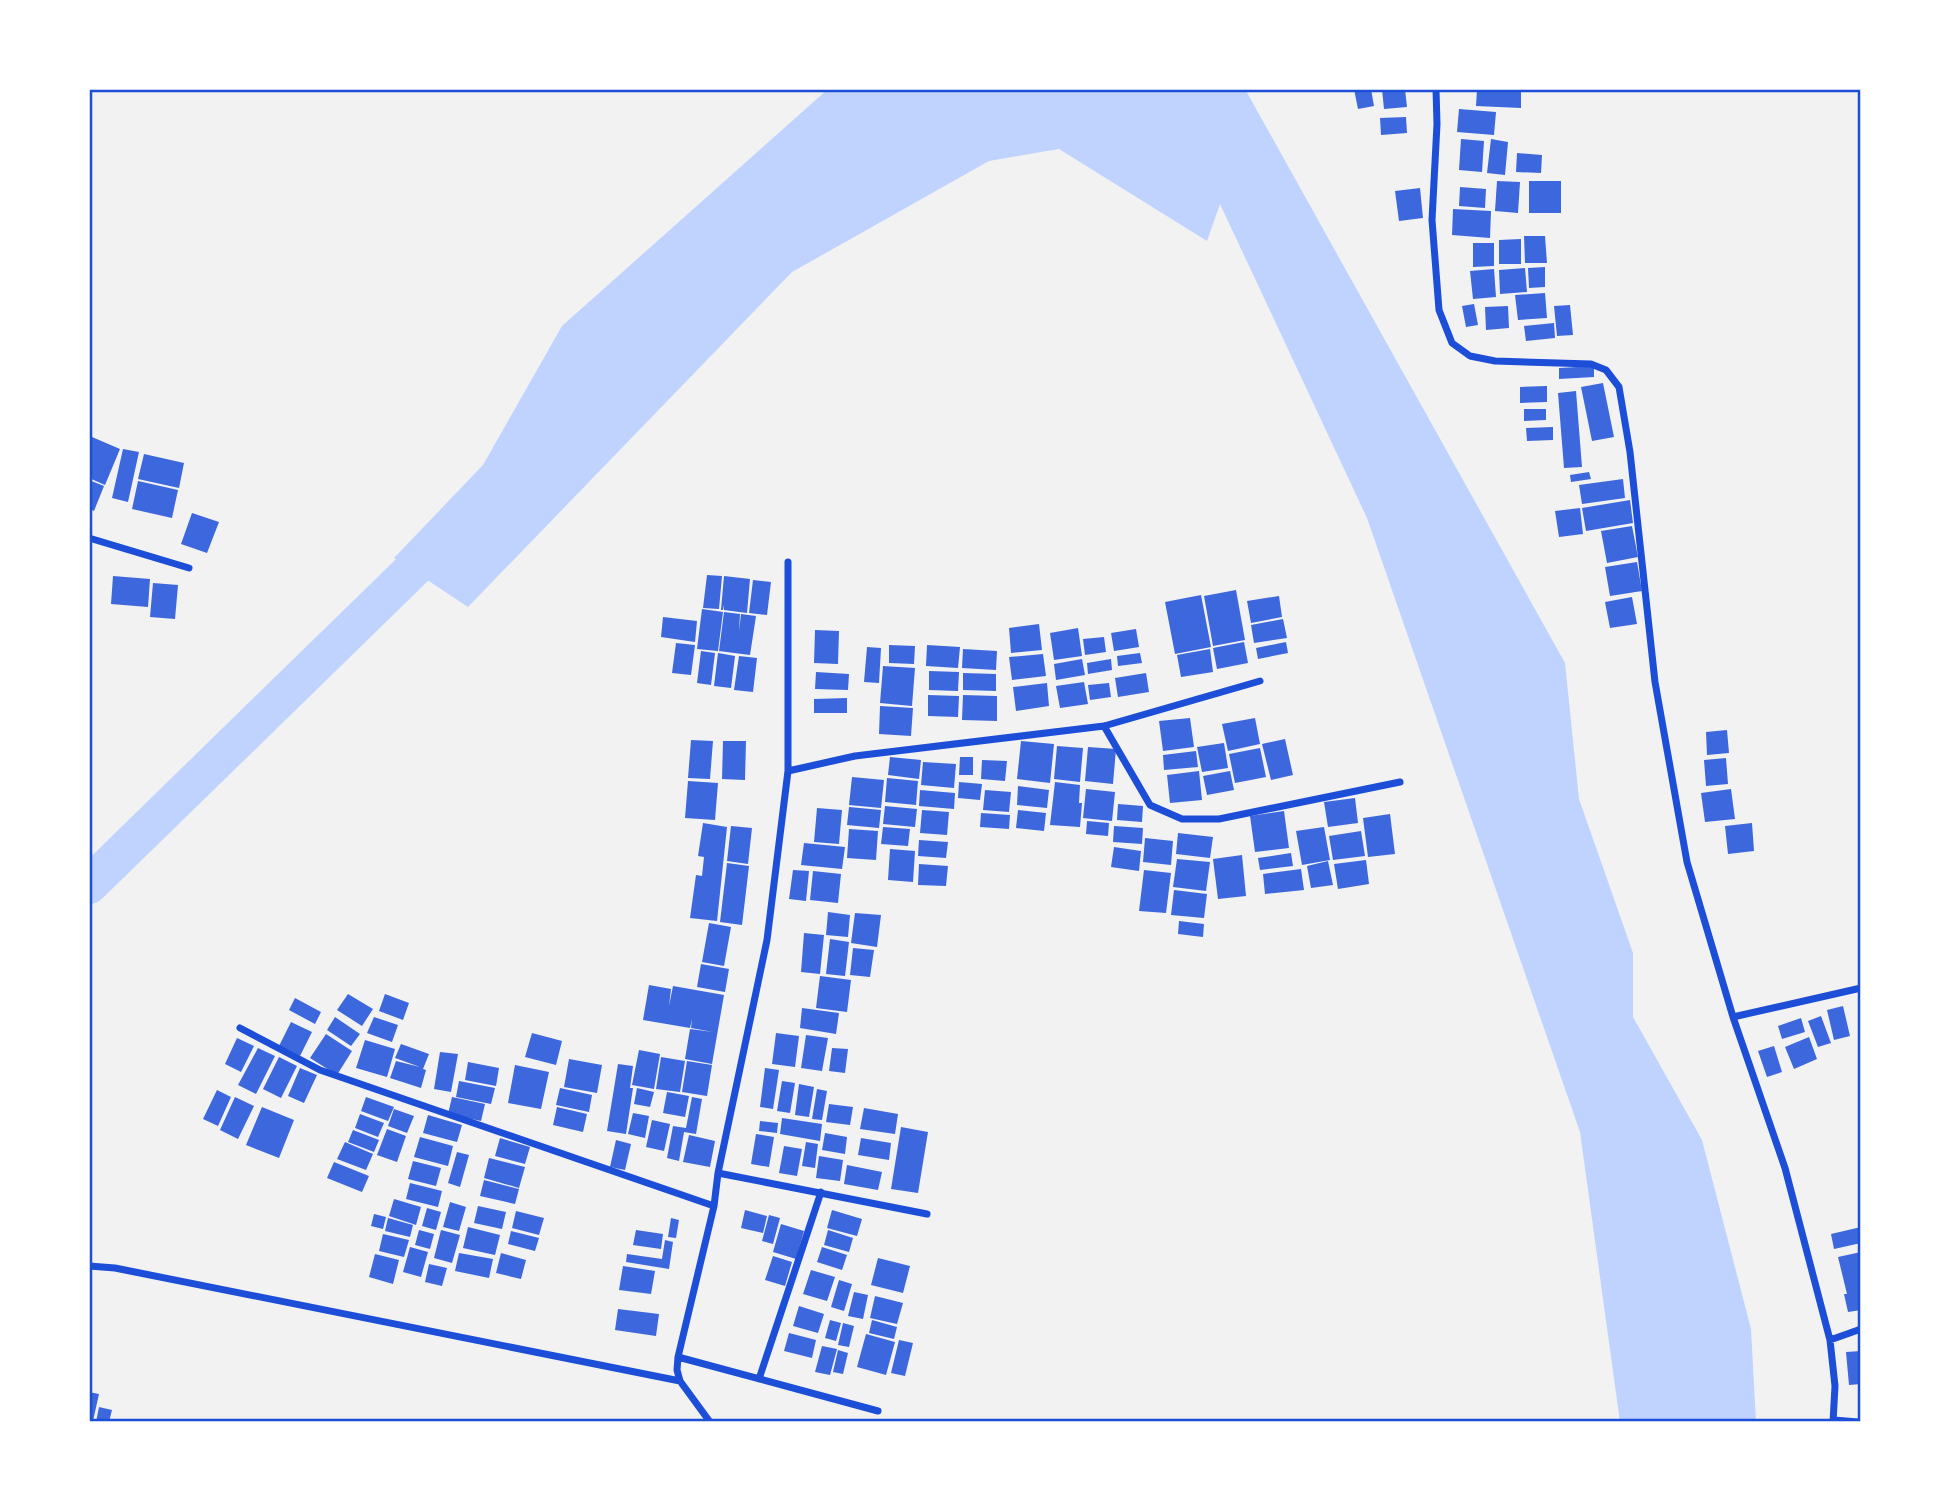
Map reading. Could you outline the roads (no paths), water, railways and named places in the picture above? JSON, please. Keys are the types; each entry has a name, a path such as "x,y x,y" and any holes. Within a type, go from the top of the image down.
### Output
{"street":[{"path":"1436,89 1432,220 1439,310 1452,343 1470,356 1495,361 1591,364 1606,370 1619,387 1630,452 1654,682 1687,862 1733,1017 1784,1168 1830,1340 1835,1385 1833,1421 1858,1422"},
{"path":"89,538 189,568"},
{"path":"710,1422 680,1381 678,1357 714,1206 718,1173 767,940 789,771 789,562"},
{"path":"789,771 855,756 1104,726 1260,681"},
{"path":"1104,726 1150,805 1182,820 1219,819 1400,782"},
{"path":"1733,1017 1861,988"},
{"path":"240,1028 320,1070 714,1206"},
{"path":"718,1173 927,1214"},
{"path":"759,1379 821,1192"},
{"path":"89,1266 115,1268 680,1381"},
{"path":"1830,1340 1861,1329"},
{"path":"678,1357 878,1411"}],"water":[{"path":"828,89 1245,89 1565,663 1579,799 1633,953 1633,1017 1702,1140 1751,1329 1756,1422 1620,1422 1580,1132 1367,518 1220,204 1207,241 1059,149 989,161 792,272 468,607 394,558 483,465 562,326"}],"waterway":[{"path":"89,885 451,532"}]}
